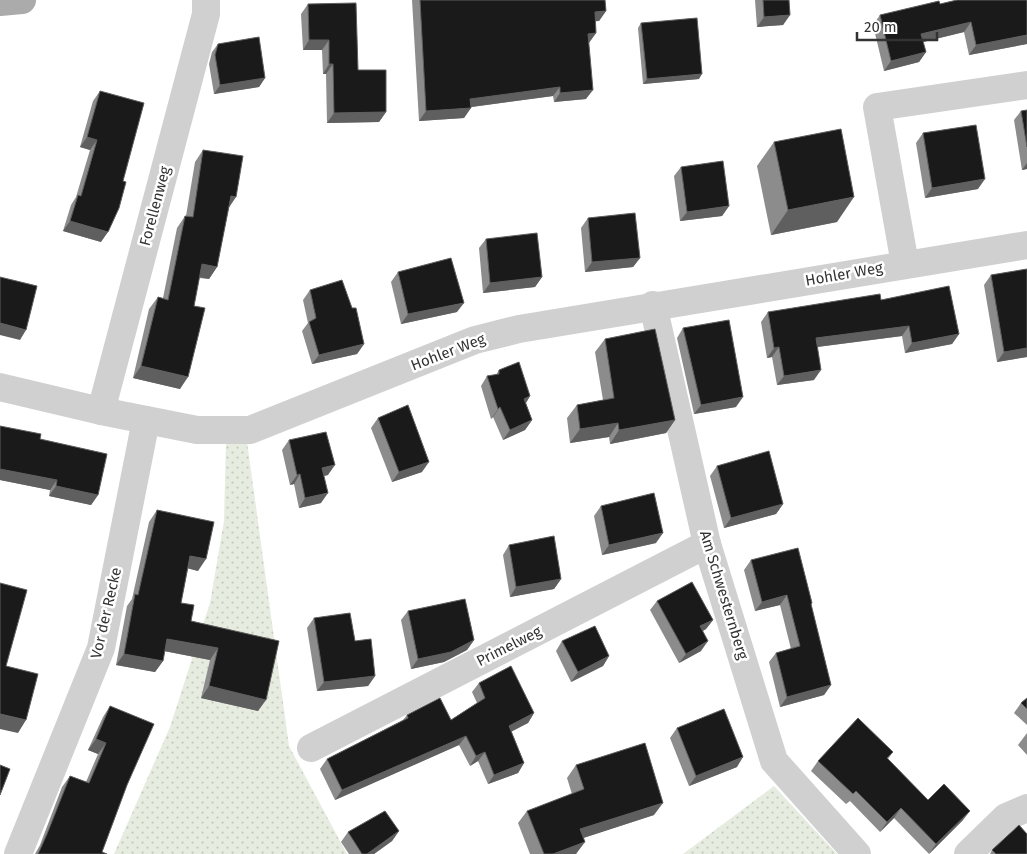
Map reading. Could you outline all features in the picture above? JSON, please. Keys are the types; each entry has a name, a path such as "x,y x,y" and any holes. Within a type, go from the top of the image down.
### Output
{"main road":[{"path":"0,2 22,0"}],"street":[{"name":"Forellenweg","path":"101,411 206,14 206,0"},
{"path":"905,264 877,107 1027,85"},
{"name":"Hohler Weg","path":"0,387 101,411 197,430 250,430 475,340 519,328 1027,245"},
{"name":"Am Schwesternberg","path":"653,305 707,544 774,762 857,854"},
{"name":"Vor der Recke","path":"18,854 101,648 146,420"},
{"name":"Primelweg","path":"311,748 707,544"},
{"path":"968,854 1006,817 1027,808"}],"shaded area":[{"path":"247,442 289,746 347,854 114,854 170,727 210,603 224,521 226,443"},
{"path":"774,786 837,854 683,854"}],"building":[{"path":"420,0 605,0 606,11 595,12 596,33 588,34 593,90 560,93 560,87 470,99 471,108 426,111"},
{"path":"763,0 789,0 790,15 764,17"},
{"path":"957,0 1027,0 1027,35 976,45 971,22 921,34 926,52 891,61 880,15 939,1 940,4"},
{"path":"356,3 358,70 386,70 386,112 334,113 333,64 329,64 329,40 309,40 308,4"},
{"path":"697,18 702,74 647,79 641,23"},
{"path":"259,37 265,78 220,85 215,55 218,44"},
{"path":"100,91 144,103 123,181 126,182 119,208 108,232 70,221 78,195 81,196 97,140 87,137"},
{"path":"1027,110 1027,147 1021,111"},
{"path":"976,125 985,179 932,188 923,133"},
{"path":"841,129 854,197 788,210 774,142"},
{"path":"203,150 243,156 236,197 231,196 217,267 202,264 194,306 205,308 188,377 141,366 158,297 168,300 185,216 193,217"},
{"path":"723,161 729,206 687,212 681,167"},
{"path":"635,213 640,258 592,262 588,218"},
{"path":"537,233 542,277 490,283 486,239"},
{"path":"451,258 464,303 408,314 398,272"},
{"path":"1027,269 1027,348 1004,352 991,275"},
{"path":"0,277 37,286 26,330 0,323"},
{"path":"342,280 352,308 356,308 364,344 319,355 309,322 316,318 310,290"},
{"path":"949,286 959,334 912,343 909,326 816,338 821,370 784,376 779,347 774,348 768,312 880,294 881,300"},
{"path":"729,320 743,397 701,405 683,328"},
{"path":"655,329 675,420 619,430 618,423 580,429 577,405 614,398 605,339"},
{"path":"519,362 530,396 524,399 532,420 510,430 500,407 498,409 487,376 499,374 499,370"},
{"path":"408,405 429,462 399,472 378,418"},
{"path":"0,426 41,434 40,439 107,454 98,495 56,486 57,480 0,469"},
{"path":"326,432 335,465 322,468 328,493 305,498 300,474 297,475 289,440"},
{"path":"769,451 783,504 731,518 717,466"},
{"path":"654,493 663,533 609,545 601,506"},
{"path":"157,510 214,522 206,559 190,556 181,603 194,605 191,621 279,641 266,700 209,686 218,648 167,639 163,661 124,654 135,594 138,595"},
{"path":"554,536 561,579 516,587 509,545"},
{"path":"798,548 831,685 787,697 776,653 800,646 787,595 762,602 751,560"},
{"path":"692,582 713,620 700,626 708,641 686,654 657,601"},
{"path":"0,583 27,590 6,666 38,674 26,720 0,714"},
{"path":"465,599 474,640 451,652 418,659 408,611"},
{"path":"350,613 355,641 371,639 375,676 324,682 314,618"},
{"path":"595,626 609,656 578,672 562,641"},
{"path":"511,666 534,713 509,726 524,763 494,775 485,752 476,756 466,736 342,790 327,759 408,718 407,715 440,698 451,720 485,698 479,683"},
{"path":"1027,698 1027,709 1021,703"},
{"path":"110,706 154,724 127,785 102,852 107,854 38,854 70,776 89,783 106,743 96,739"},
{"path":"724,709 743,757 696,776 677,728"},
{"path":"858,718 893,752 887,758 928,800 944,784 970,811 936,844 901,808 887,822 856,791 853,794 818,761"},
{"path":"645,743 663,803 580,829 585,842 553,854 544,854 527,811 584,789 576,765"},
{"path":"0,765 10,769 0,795"},
{"path":"385,811 399,831 367,854 362,854 348,832"},
{"path":"1019,825 1027,834 1027,854 996,854 992,850"}]}
